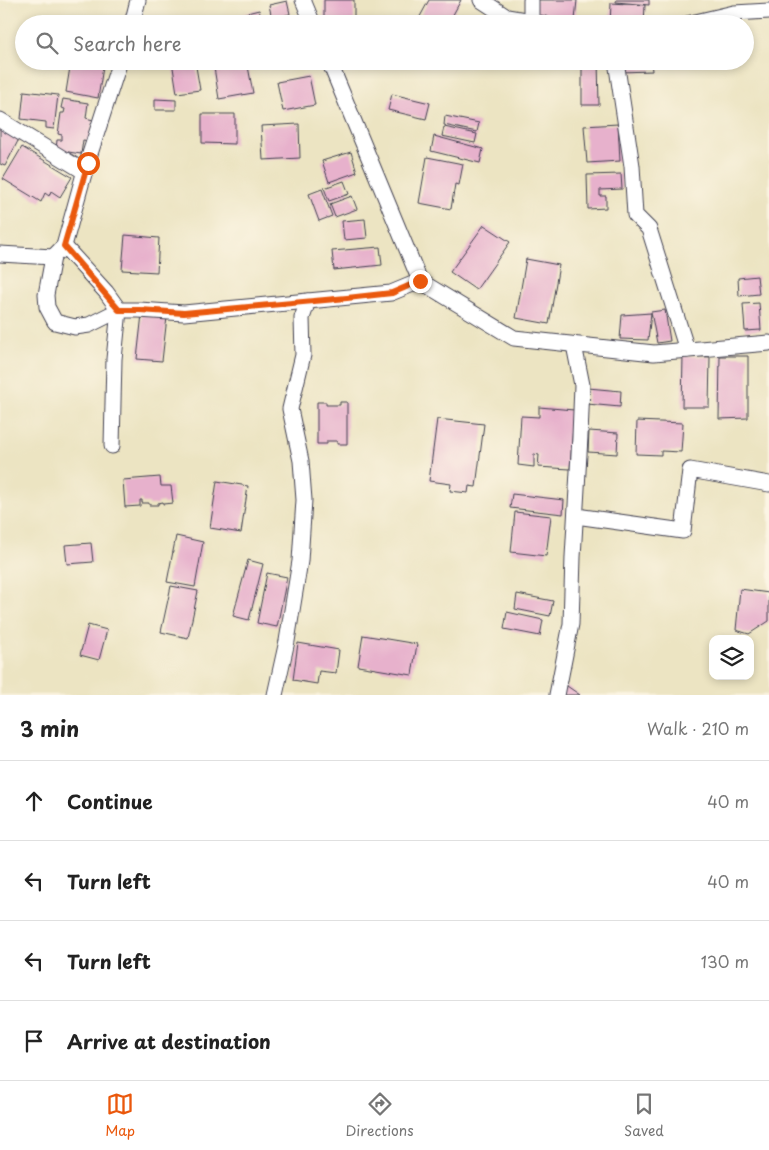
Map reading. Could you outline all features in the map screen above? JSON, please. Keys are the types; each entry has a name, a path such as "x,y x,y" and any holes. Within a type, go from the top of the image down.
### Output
{"street":[{"path":"134,15 138,0"},
{"path":"303,0 309,15"},
{"path":"481,0 503,15"},
{"path":"531,0 535,15"},
{"path":"725,15 769,11"},
{"path":"117,70 46,295 47,307 55,322 75,327 89,325 119,310 184,313 392,293 420,281"},
{"path":"333,70 420,281 514,338 654,353 769,343"},
{"path":"617,70 632,166 635,215 649,229 688,350"},
{"path":"0,120 85,172"},
{"path":"0,254 59,251 119,310"},
{"path":"275,695 287,641 301,552 304,500 301,461 290,409 303,355 302,318 308,301"},
{"path":"112,446 114,359 119,310"},
{"path":"557,695 571,624 572,557 576,516 582,385 574,345"},
{"path":"576,516 683,531 690,470 769,484"}],"building":[{"path":"324,0 354,0 354,15 324,15"},
{"path":"429,0 461,0 453,15 421,15"},
{"path":"535,0 577,0 576,15 534,15"},
{"path":"616,0 649,0 649,5 616,2"},
{"path":"287,1 290,14 271,15 269,5"},
{"path":"611,3 645,5 644,15 610,15"},
{"path":"259,10 260,15 239,15"},
{"path":"70,70 103,70 98,98 66,92"},
{"path":"173,70 197,70 200,90 177,93"},
{"path":"214,70 249,70 253,93 219,99"},
{"path":"582,70 598,70 599,105 582,105"},
{"path":"620,70 652,71 620,72"},
{"path":"309,76 315,105 283,111 277,82"},
{"path":"24,91 58,95 54,129 46,128 46,122 21,119"},
{"path":"392,94 430,103 426,119 388,110"},
{"path":"63,99 88,103 86,118 93,120 90,141 83,140 81,154 56,150 57,140 62,140 62,135 58,134 61,113 64,113 65,109 61,108"},
{"path":"155,99 176,100 176,110 155,110"},
{"path":"202,114 235,114 235,144 202,143"},
{"path":"445,116 479,123 477,132 444,125"},
{"path":"299,124 300,158 263,160 261,126"},
{"path":"618,124 620,161 587,163 584,126"},
{"path":"444,127 477,134 475,143 442,136"},
{"path":"0,128 19,139 5,166 0,164"},
{"path":"434,136 483,149 480,163 431,151"},
{"path":"22,147 72,177 60,197 51,191 49,196 45,193 41,202 3,179"},
{"path":"351,152 357,172 329,182 322,161"},
{"path":"427,157 463,164 459,185 455,184 451,209 419,203"},
{"path":"621,174 622,189 600,190 600,196 606,196 606,208 588,209 587,175"},
{"path":"344,181 349,194 329,201 324,188"},
{"path":"322,189 332,216 319,221 309,194"},
{"path":"352,196 357,209 335,217 330,204"},
{"path":"365,219 367,238 344,240 342,221"},
{"path":"484,225 510,242 476,290 450,272"},
{"path":"125,235 159,238 157,272 122,270"},
{"path":"380,247 382,265 334,270 332,251"},
{"path":"526,259 559,265 549,324 516,318"},
{"path":"757,276 759,294 739,296 738,278"},
{"path":"759,303 761,330 745,331 743,304"},
{"path":"665,310 670,341 657,343 651,312"},
{"path":"651,313 648,340 620,339 622,315"},
{"path":"142,314 167,317 162,361 137,359"},
{"path":"683,356 710,357 709,407 682,407"},
{"path":"720,356 748,356 748,418 719,419"},
{"path":"588,388 621,391 620,407 587,404"},
{"path":"317,402 326,402 326,405 340,405 340,402 347,402 347,444 327,441 327,444 317,444"},
{"path":"539,407 574,410 570,469 538,467 539,455 534,454 534,467 518,465 521,416 539,417"},
{"path":"437,419 484,424 476,487 469,486 468,493 450,491 451,484 429,481"},
{"path":"637,421 683,423 681,452 661,451 661,455 636,454"},
{"path":"589,431 618,433 617,454 588,452"},
{"path":"160,477 161,486 171,486 173,503 163,504 163,502 158,503 158,505 149,505 149,503 142,503 142,500 140,500 140,506 125,507 123,480"},
{"path":"217,481 248,486 241,533 210,528"},
{"path":"512,494 564,500 563,514 510,508"},
{"path":"515,512 551,516 546,556 511,552"},
{"path":"176,536 203,542 195,587 167,582"},
{"path":"91,543 93,562 67,564 65,545"},
{"path":"248,560 263,564 249,620 233,616"},
{"path":"267,573 287,577 277,627 257,623"},
{"path":"171,586 198,591 188,638 161,632"},
{"path":"740,589 769,593 769,621 749,634 736,630"},
{"path":"517,594 553,601 550,616 515,609"},
{"path":"507,612 543,620 540,636 504,629"},
{"path":"88,625 107,630 99,660 80,655"},
{"path":"363,635 417,644 412,675 358,666"},
{"path":"298,643 339,650 336,673 319,671 317,684 293,680"},
{"path":"567,686 580,695 560,695"}],"route":[{"path":"88,163 64,246 106,292 119,310 184,313 347,298 392,293 420,281"}]}
